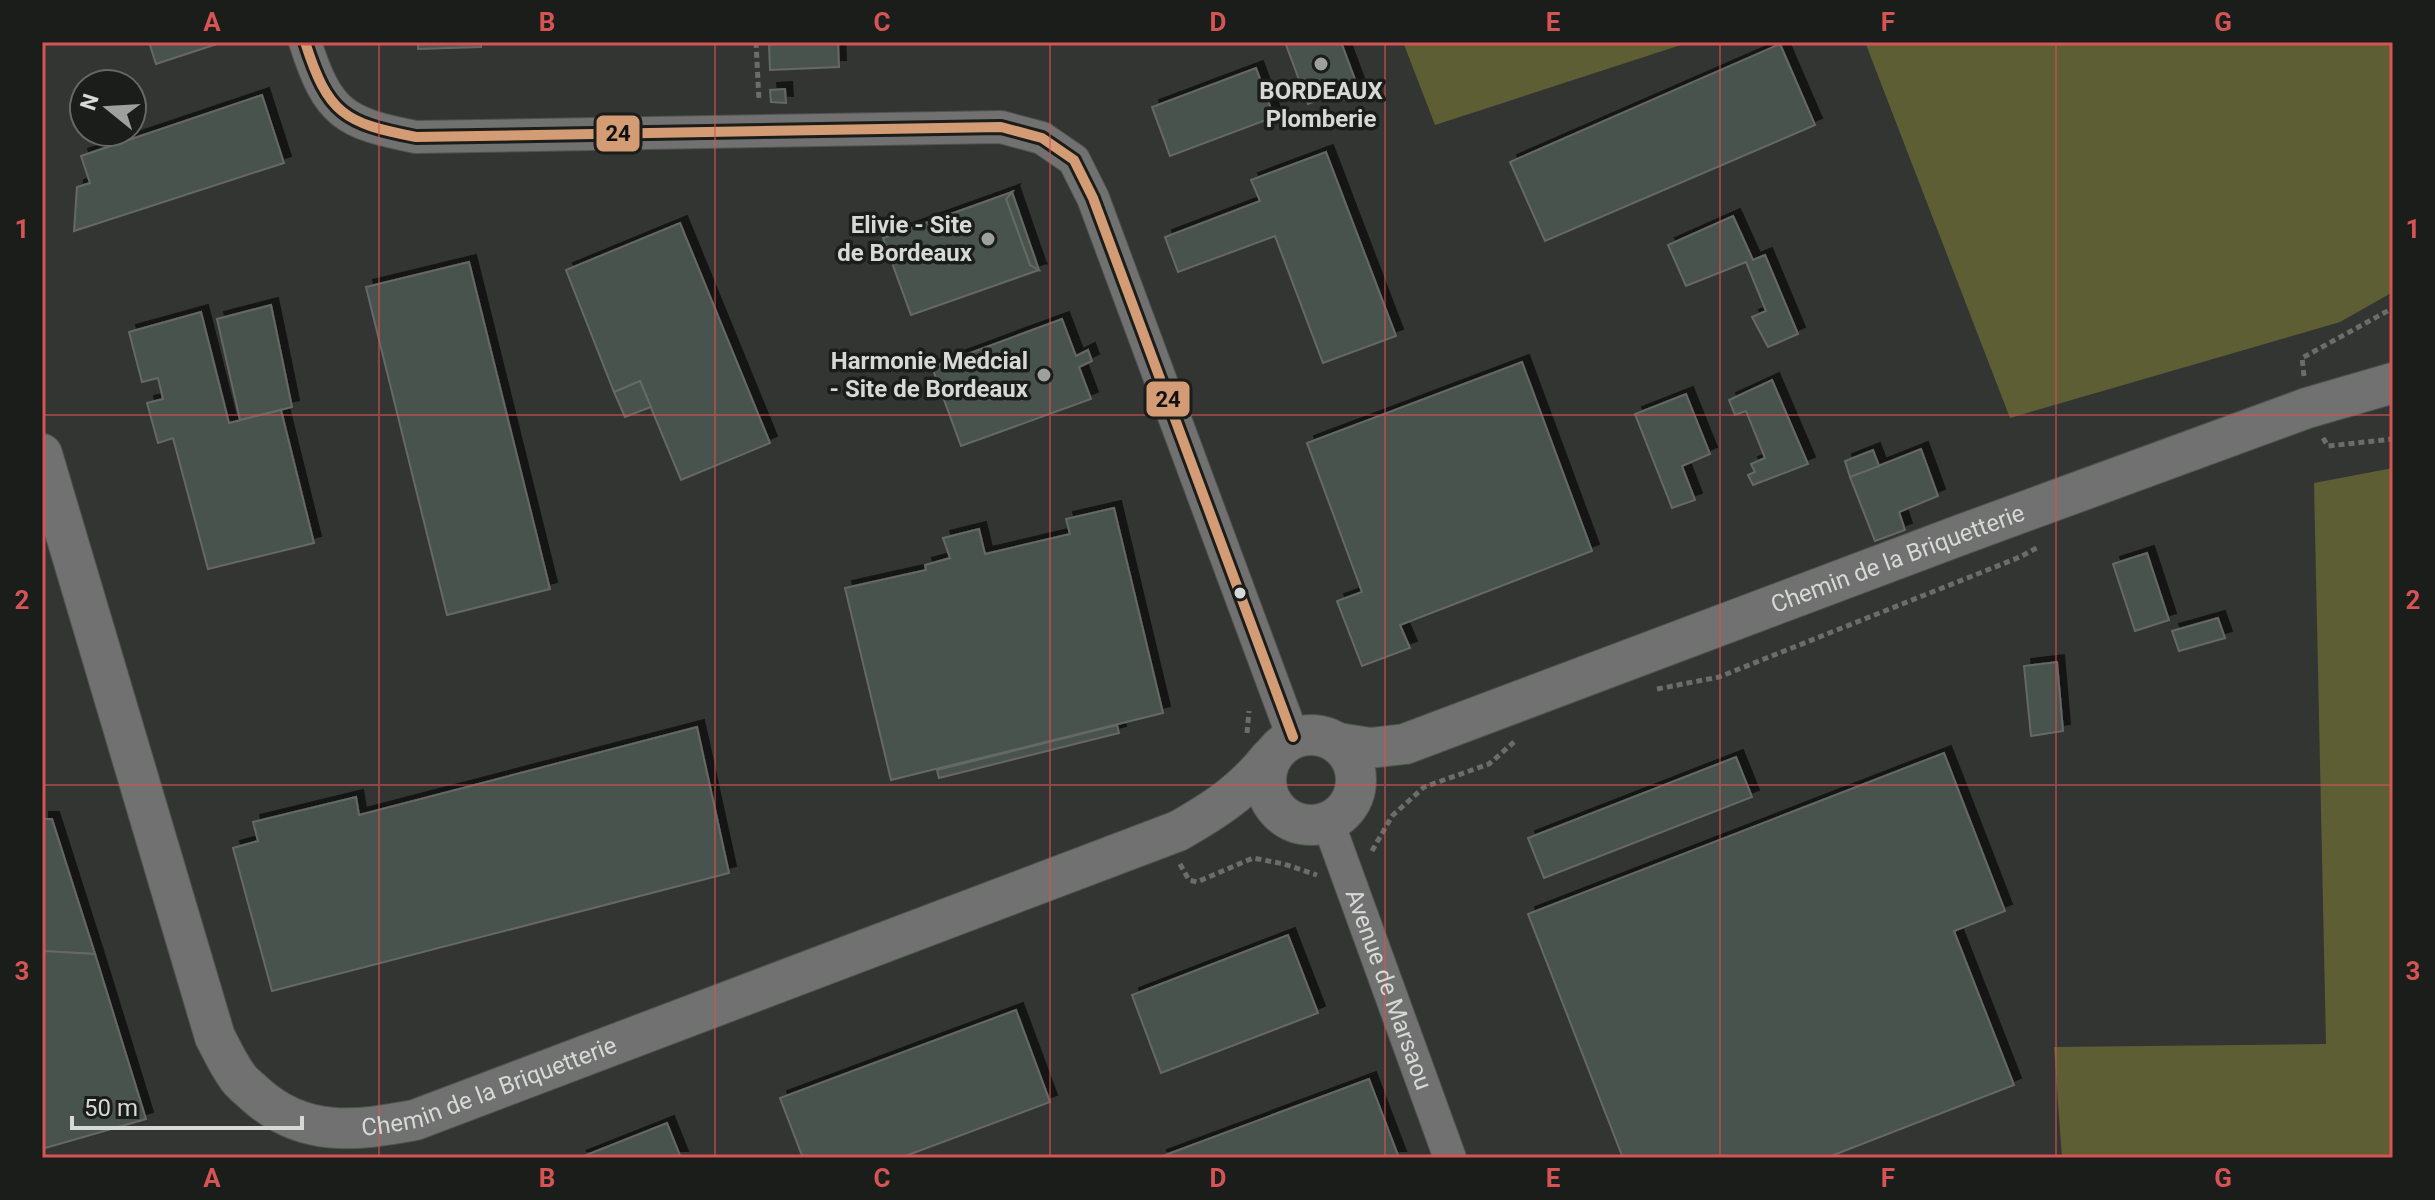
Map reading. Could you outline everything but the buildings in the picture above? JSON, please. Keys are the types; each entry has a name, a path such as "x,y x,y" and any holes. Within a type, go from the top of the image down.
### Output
{"street":[{"path":"305,42 327,97 349,116 372,128 416,137 1001,127 1042,138 1074,160 1093,198 1282,748 1266,772 1265,786 1269,800 1278,812 1324,813 1356,781 1348,754 1338,743"},
{"name":"Chemin de la Briquetterie","path":"42,454 215,1037 238,1078 281,1113 329,1129 371,1128 415,1120 1178,831 1250,783 1282,748 1309,734 1370,748 1405,744 2307,408 2393,383"},
{"name":"Chemin de la Briquetterie","path":"1178,831 1324,813 1405,744"},
{"name":"Avenue de Marsaou","path":"1324,813 1450,1158"}],"path":[{"path":"756,42 761,131"},
{"path":"2307,408 2302,358 2393,308"}],"green space":[{"path":"1403,42 1690,42 1435,125"},
{"path":"1865,42 2393,42 2393,292 2340,322 2010,418"},
{"path":"2393,468 2393,1158 2062,1158 2054,1047 2326,1044 2314,483"}],"transit line":[{"name":"24","path":"305,42 322,85 342,111 372,126 416,137 1001,127 1042,138 1074,160 1093,198 1293,737"}],"place":[{"name":"BORDEAUX Plomberie","path":"1321,64"},
{"name":"Elivie - Site de Bordeaux","path":"988,239"},
{"name":"Harmonie Medcial - Site de Bordeaux","path":"1044,375"}]}
